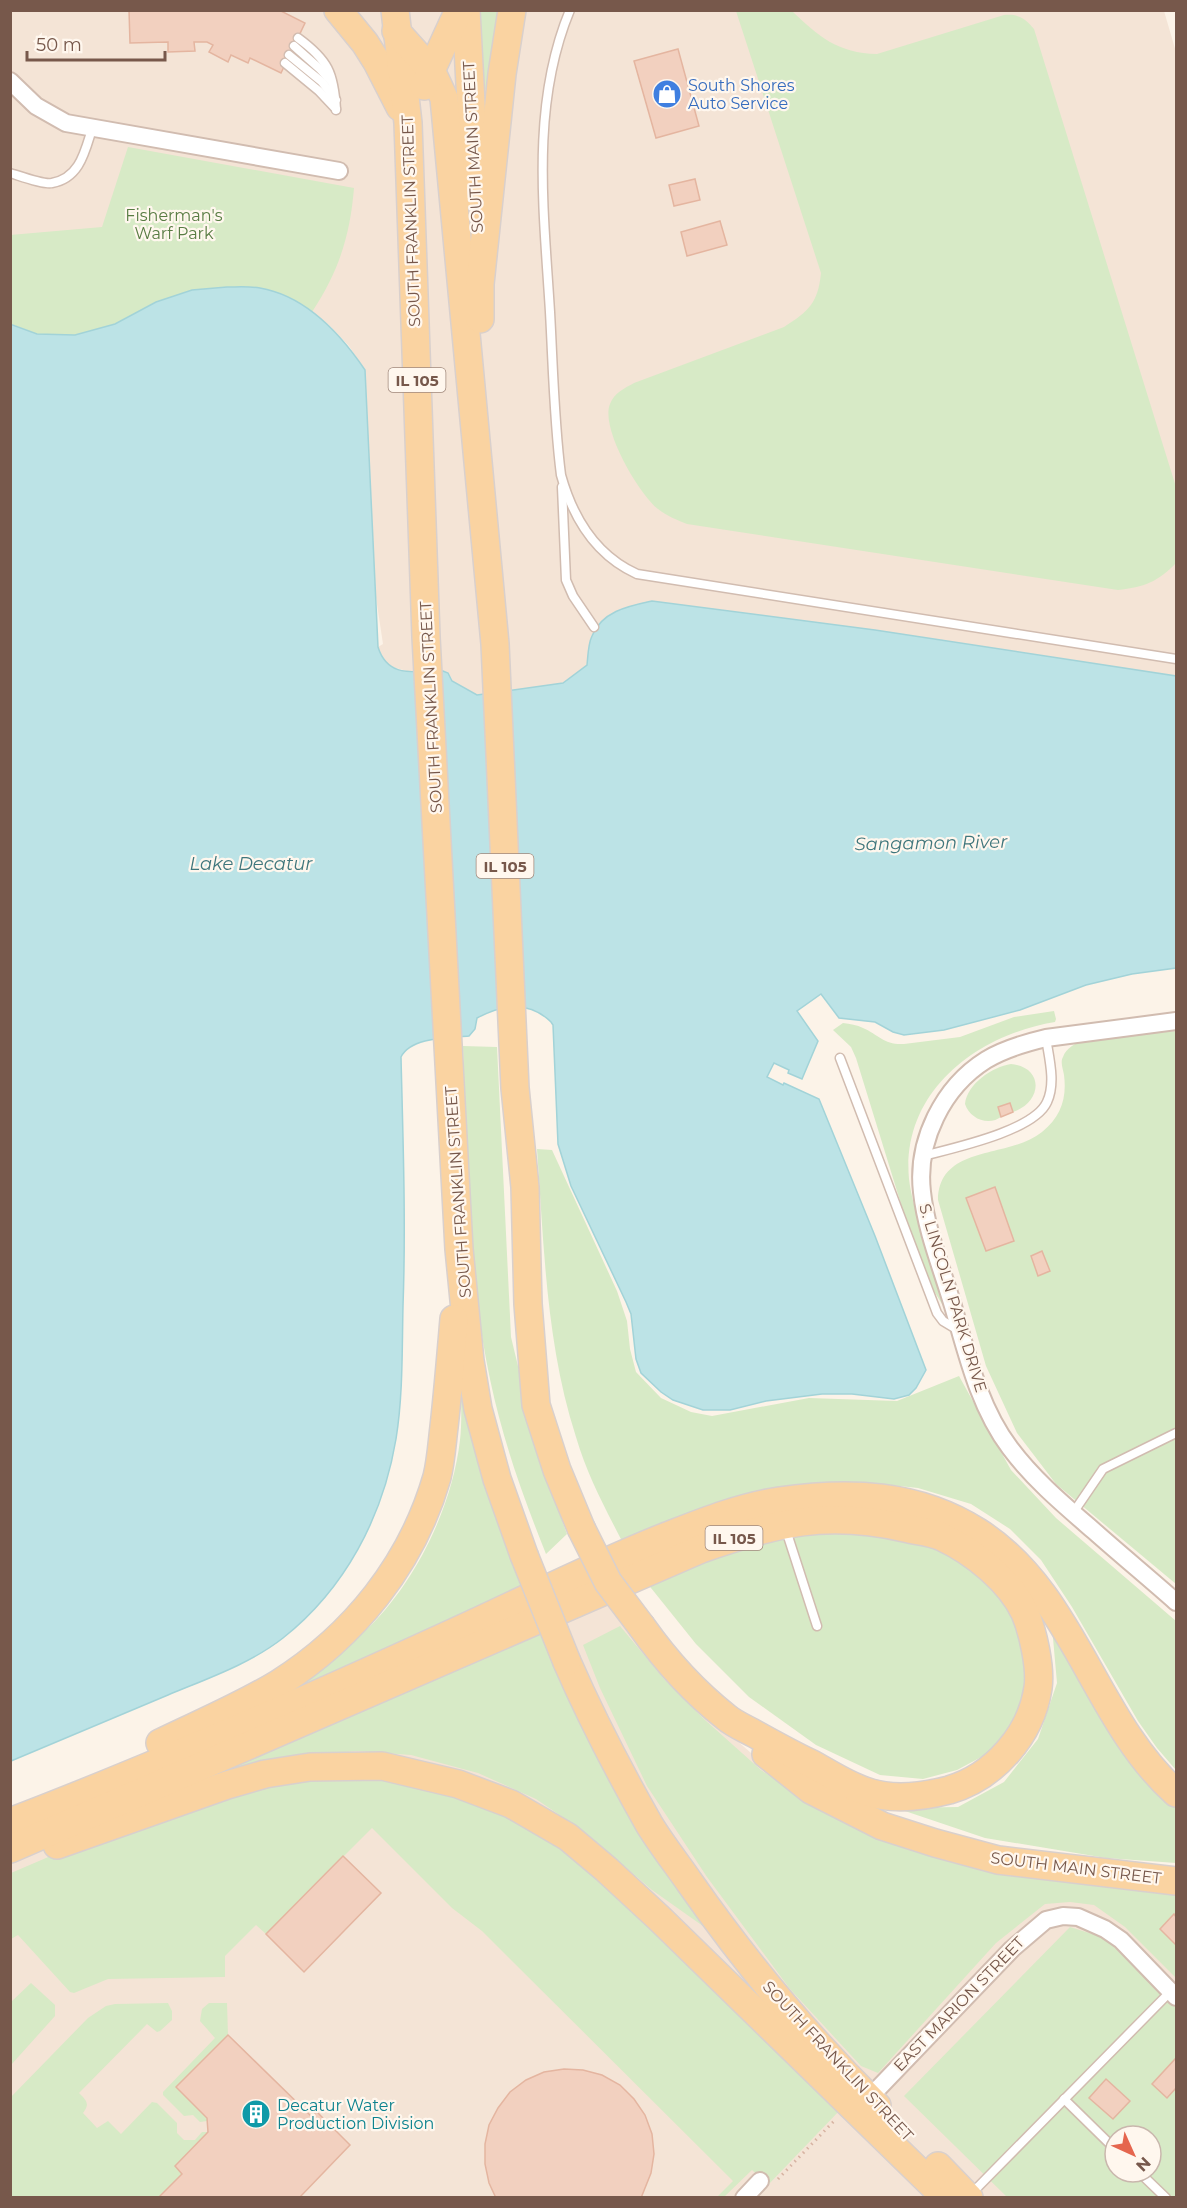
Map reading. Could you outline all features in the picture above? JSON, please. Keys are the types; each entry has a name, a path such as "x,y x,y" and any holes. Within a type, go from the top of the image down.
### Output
{"main road":[{"path":"338,10 365,43 377,62 408,123"},
{"path":"378,10 396,22 431,70 444,98 481,485"},
{"name":"IL 105","path":"408,123 459,10"},
{"name":"SOUTH MAIN STREET","path":"466,10 480,284"},
{"name":"IL 105","path":"10,1849 701,1549 750,1532 784,1524 824,1519 873,1521 941,1536 970,1553 1004,1582 1025,1612 1036,1645 1039,1687 1029,1718 1013,1747 988,1770 963,1786 928,1796 895,1797 865,1792 728,1719 681,1677 642,1627 608,1582 580,1528 557,1470 536,1405 528,1304 525,1187 515,1088 495,644 481,485 480,284 502,74 512,10"},
{"name":"SOUTH FRANKLIN STREET","path":"396,22 408,123 426,637 459,1249 470,1361 478,1409 498,1479 524,1555 567,1662 619,1770 650,1826 741,1955 803,2028 961,2197"},
{"name":"IL 105","path":"10,1816 227,1711 277,1684 317,1656 370,1606 394,1574 409,1545 425,1511 437,1475 447,1406 459,1249"},
{"path":"10,1822 180,1754 405,1655 636,1548 729,1513 778,1502 844,1496 895,1499 943,1512 981,1534 1010,1558 1042,1593 1132,1742 1162,1781 1176,1793"},
{"name":"SOUTH MAIN STREET","path":"728,1719 755,1746 811,1790 882,1827 935,1844 998,1860 1176,1881"},
{"path":"10,1862 227,1785 265,1774 310,1767 382,1766 458,1784 511,1804 575,1843 961,2197"}],"street":[{"path":"10,81 36,106 66,123 339,171"},
{"name":"S. LINCOLN PARK DRIVE","path":"1176,1020 1046,1038 1002,1052 975,1067 951,1092 938,1113 927,1140 921,1173 924,1207 960,1331 986,1407 1008,1446 1031,1475 1176,1602"},
{"name":"EAST MARION STREET","path":"869,2098 1012,1948 1046,1920 1062,1916 1078,1917 1093,1922 1121,1940 1174,1994"},
{"path":"744,2198 765,2184"}],"lane":[{"path":"570,10 562,31 550,82 543,135 542,178 566,580 573,596 594,627"},
{"path":"287,59 336,110 335,86 296,42"},
{"path":"10,174 51,184 70,175 81,163 92,129"},
{"path":"561,475 571,505 589,536 607,557 637,574 1176,659"},
{"path":"923,1156 994,1136 1016,1127 1035,1115 1047,1103 1051,1087 1046,1038"},
{"path":"840,1058 937,1313 943,1321 960,1331"},
{"path":"1073,1513 1103,1469 1176,1433"},
{"path":"784,1524 817,1626"},
{"path":"961,2197 1174,1994"},
{"path":"1064,2099 1103,2137"},
{"path":"1151,2184 1166,2198"}],"path":[{"path":"765,2184 840,2115"}],"shaded area":[{"path":"10,11 1164,11 1176,52 1176,676 875,630 652,601 609,615 599,624 591,637 587,665 563,683 477,695 452,681 451,677 443,671 407,671 388,666 382,659 378,647 383,644 375,591 365,370 349,346 328,324 286,297 260,288 227,287 192,290 156,302 115,324 11,324"},
{"path":"611,1596 704,1712 766,1766 830,1807 1176,1892 1176,2197 11,2197 10,1857"}],"green space":[{"path":"478,11 504,11 491,97 483,86"},
{"path":"736,11 792,11 811,29 830,42 851,51 877,54 1004,15 1021,18 1034,29 1176,487 1176,563 1163,575 1143,585 1118,590 687,524 658,509 641,490 623,460 611,428 608,415 614,397 634,383 784,327 811,305 820,283 821,273"},
{"name":"Fisherman's Warf Park","path":"128,147 354,188 350,222 342,253 312,312 286,297 260,288 227,287 192,290 156,302 115,324 75,335 37,334 11,324 10,235 102,227"},
{"path":"1054,1011 1055,1022 1026,1029 972,1054 949,1073 931,1095 917,1120 910,1148 909,1179 917,1216 945,1302 942,1304 934,1291 905,1217 856,1058 851,1047 833,1030 843,1023 851,1024 886,1041 904,1044 960,1037 1014,1017"},
{"path":"1176,1031 1176,1584 1056,1484 1017,1433 986,1366 938,1200 941,1182 950,1170 963,1161 1028,1140 1049,1126 1061,1106 1065,1083 1062,1061 1066,1051 1072,1046 1084,1040"},
{"path":"463,1046 497,1047 511,1337 541,1462 567,1534 546,1554 520,1486 499,1417 480,1325 470,1233"},
{"path":"1011,1064 1029,1071 1034,1078 1036,1085 1030,1101 1013,1112 1010,1103 1003,1115 991,1121 975,1117 965,1104 970,1090 975,1083 989,1073"},
{"path":"537,1149 552,1150 617,1291 627,1321 630,1349 636,1372 661,1398 691,1412 712,1416 809,1398 897,1401 959,1376 1011,1470 1056,1518 1176,1621 1176,1770 1138,1721 1072,1607 1041,1560 1010,1529 971,1504 918,1488 861,1482 791,1487 624,1545 586,1465 566,1402 558,1366 548,1294"},
{"path":"461,1389 524,1589 267,1704 316,1670 363,1633 399,1593 414,1569 428,1545 449,1493 461,1434"},
{"path":"819,1530 889,1531 954,1549 1001,1588 1024,1635 1028,1688 1011,1725 987,1754 957,1770 923,1779 880,1775 816,1745 749,1697 696,1644 647,1583 751,1542"},
{"path":"620,1626 664,1679 705,1720 761,1770 813,1804 1176,1890 1176,1978 1125,1927 1094,1905 1070,1902 1045,1904 996,1943 878,2073 861,2066 790,1989 707,1877 647,1786 600,1688 583,1645"},
{"path":"1052,1627 1163,1795 1176,1807 1176,1863 1106,1858 985,1838 896,1808 958,1807 1004,1782 1038,1739 1057,1683"},
{"path":"539,1628 717,1936 652,1890 586,1833 536,1799 478,1773 411,1755 358,1751 281,1757 215,1776 210,1769"},
{"path":"354,1774 463,1793 578,1855 840,2110 768,2185 752,2170 724,2197 717,2197 733,2181 482,1931 452,1908 372,1828 266,1934 256,1925 225,1956 225,1977 108,1979 74,1993 70,1992 18,1935 11,1939 11,1873 60,1852 250,1789"},
{"path":"1070,1927 1105,1938 1176,2008 1176,2197 1007,2197 904,2096"},
{"path":"31,1983 55,2005 55,2016 11,2065 11,2002"},
{"path":"168,2003 172,2011 172,2020 157,2032 147,2024 79,2093 87,2103 83,2113 97,2128 108,2121 121,2134 152,2102 157,2103 177,2123 177,2133 184,2140 195,2140 202,2132 208,2132 175,2166 182,2174 158,2197 11,2198 11,2097 88,2018 106,2006"},
{"path":"209,2003 227,2003 228,2035 176,2087 207,2118 207,2121 200,2122 193,2115 184,2116 163,2095 163,2092 215,2038 200,2021 202,2009"}],"water":[{"name":"Lake Decatur","path":"256,287 277,292 307,308 333,330 365,370 378,647 388,664 396,669 413,672 443,671 448,673 452,681 477,695 563,683 587,665 591,639 602,621 617,611 652,601 875,630 1176,676 1176,968 1132,974 1086,985 1020,1010 944,1030 904,1035 875,1022 839,1018 821,994 797,1011 818,1041 802,1079 774,1063 767,1077 819,1099 875,1236 926,1370 916,1388 909,1395 894,1399 852,1394 822,1394 766,1401 730,1410 703,1410 673,1400 661,1392 641,1373 636,1359 631,1314 571,1186 558,1144 553,1025 551,1022 543,1015 525,1007 506,1007 477,1018 475,1029 469,1036 421,1042 406,1050 401,1057 404,1244 400,1406 396,1439 382,1496 358,1549 343,1574 305,1619 283,1638 256,1656 212,1677 11,1761 10,324 37,334 75,335 115,324 156,302 192,290"}],"building":[{"path":"129,10 279,10 305,23 281,73 250,58 248,63 231,55 228,62 209,52 213,45 207,42 194,42 195,51 168,52 168,42 130,43"},
{"name":"South Shores Auto Service","path":"678,49 699,126 656,138 634,61"},
{"path":"695,179 700,200 674,206 669,185"},
{"path":"720,221 727,245 687,256 681,232"},
{"path":"1010,1103 1013,1112 1001,1117 998,1107"},
{"path":"995,1187 1014,1241 986,1251 966,1198"},
{"path":"1042,1251 1050,1271 1038,1276 1031,1256"},
{"path":"343,1856 381,1893 304,1972 266,1934"},
{"path":"1174,1914 1176,1917 1176,1945 1160,1929"},
{"name":"Decatur Water Production Division","path":"228,2035 312,2117 317,2112 350,2145 299,2198 158,2198 182,2174 175,2166 208,2132 207,2118 176,2087"},
{"path":"1176,2058 1176,2088 1167,2098 1152,2084"},
{"path":"564,2069 583,2070 602,2075 620,2085 645,2115 652,2134 654,2154 651,2173 641,2198 496,2198 489,2183 485,2164 485,2144 489,2125 510,2092 526,2080 544,2072"},
{"path":"1106,2079 1130,2101 1113,2119 1089,2098"}],"place":[{"name":"South Shores Auto Service","path":"667,94"},
{"name":"Decatur Water Production Division","path":"256,2114"}],"water label":[{"name":"Sangamon River","path":"931,843"}]}
